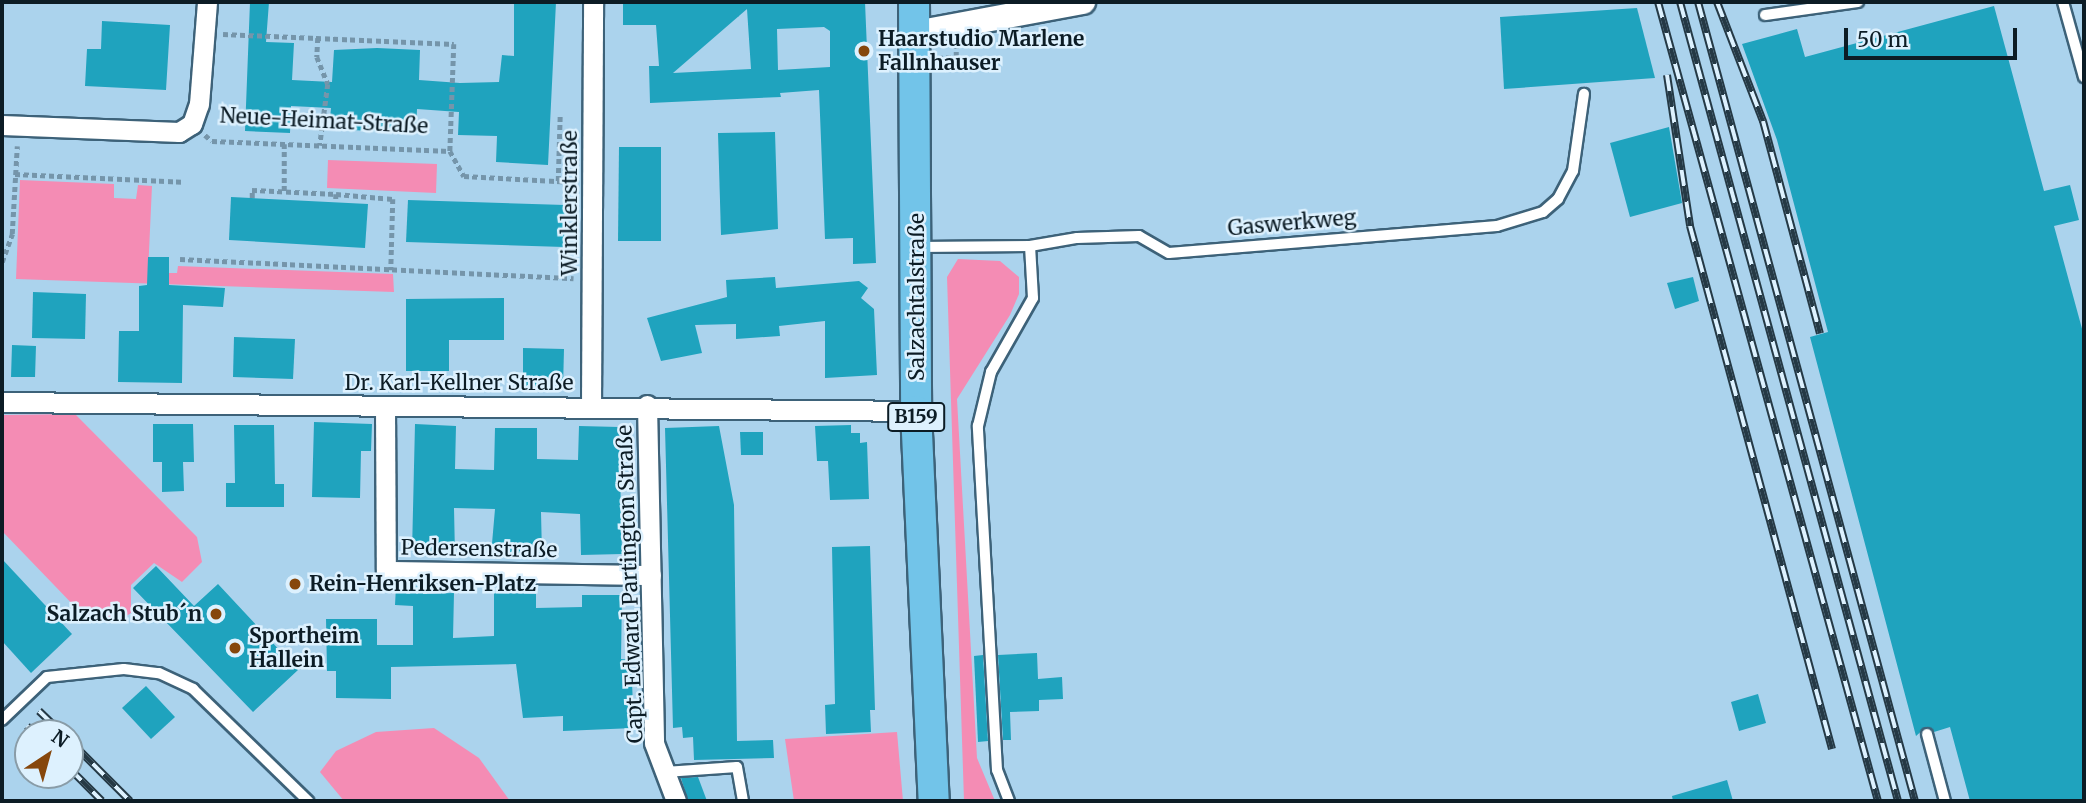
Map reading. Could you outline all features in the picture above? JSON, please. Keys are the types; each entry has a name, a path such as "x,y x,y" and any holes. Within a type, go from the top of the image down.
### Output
{"main road":[{"name":"Salzachtalstraße","path":"914,2 918,247 916,411 934,801"}],"street":[{"path":"192,124 207,2"},
{"name":"Winklerstraße","path":"591,405 593,2"},
{"path":"915,33 1083,2"},
{"name":"Neue-Heimat-Straße","path":"10,125 179,132 192,124"},
{"name":"Dr. Karl-Kellner Straße","path":"2,402 386,406 647,405 916,411"},
{"name":"Capt. Edward Partington Straße","path":"647,405 654,743 676,801"},
{"name":"Pedersenstraße","path":"386,406 386,570 651,575"}],"lane":[{"path":"1765,15 1858,2"},
{"path":"2063,2 2084,77"},
{"name":"Gaswerkweg","path":"918,247 1030,246 1077,238 1139,236 1169,253 1497,226 1543,212 1558,199 1573,171 1584,94"},
{"path":"1009,801 997,770 978,426 991,372 1033,298 1030,246"},
{"path":"2,720 47,677 124,669 159,673 192,689 308,801"},
{"path":"1927,734 1945,801"},
{"path":"665,772 737,767 743,801"}],"path":[{"path":"204,31 454,44"},
{"path":"318,38 317,57 328,84 320,145"},
{"path":"450,151 454,38"},
{"path":"558,181 560,113"},
{"name":"Neue-Heimat-Straße","path":"192,124 212,141 450,151 464,176 593,183"},
{"path":"2,262 12,234 15,174 10,125"},
{"path":"284,144 284,191"},
{"path":"15,174 182,182"},
{"path":"252,198 252,190 393,199 391,270"},
{"path":"336,202 337,194"},
{"path":"180,259 592,279"}],"shaded area":[{"path":"328,160 437,164 436,193 327,188"},
{"path":"20,180 114,184 114,198 136,199 138,185 152,186 148,273 177,273 178,266 393,274 394,292 16,279"},
{"path":"958,259 1000,261 1019,277 1019,294 1010,315 957,399 977,758 995,801 964,801 947,277"},
{"path":"75,414 197,537 202,562 182,582 154,563 131,585 131,613 117,622 80,612 2,531 2,415"},
{"path":"434,728 479,758 510,801 344,801 320,772 336,751 376,732"},
{"path":"897,732 903,801 794,801 785,739"}],"building":[{"path":"250,2 269,2 266,42 294,43 292,80 332,82 334,50 377,48 420,50 419,80 460,83 499,82 502,55 514,56 514,2 556,2 548,165 496,162 497,136 458,135 459,112 417,109 416,133 329,129 331,108 291,106 290,133 245,131"},
{"path":"623,2 865,2 876,263 853,264 853,238 825,239 819,90 780,93 781,97 650,103 649,66 659,66 656,25 623,25","holes":["747,9 751,69 673,73","824,27 830,31 830,67 778,70 777,29"]},
{"path":"1994,6 2044,191 2070,185 2079,220 2054,226 2084,336 2084,801 1970,801 1950,727 1934,732 1926,727 1916,736 1810,337 1828,332 1777,140 1742,44 1797,29 1805,57"},
{"path":"1637,8 1655,78 1504,89 1500,17"},
{"path":"102,21 170,25 166,90 85,86 87,49 101,49"},
{"path":"1669,127 1682,203 1630,217 1610,143"},
{"path":"775,132 778,229 721,235 718,133"},
{"path":"619,147 661,147 661,241 618,241"},
{"path":"231,197 368,204 365,248 229,240"},
{"path":"408,200 565,205 564,247 406,242"},
{"path":"148,257 169,257 169,285 225,288 223,307 183,305 182,383 118,382 119,331 139,331 139,286 147,285"},
{"path":"775,277 776,288 859,281 868,288 861,298 874,309 877,375 825,378 825,321 779,326 780,336 736,339 736,324 695,325 702,353 661,361 647,318 727,297 726,280"},
{"path":"1693,277 1699,301 1675,309 1667,283"},
{"path":"33,292 86,294 85,339 32,338"},
{"path":"504,298 504,340 449,340 449,371 406,371 406,299"},
{"path":"234,337 295,339 293,379 233,377"},
{"path":"12,345 36,346 35,377 11,377"},
{"path":"523,348 564,349 563,388 523,387"},
{"path":"314,422 372,424 371,451 361,451 360,498 312,497"},
{"path":"153,424 193,424 194,462 183,462 184,491 162,492 162,462 153,462"},
{"path":"415,424 456,426 455,469 494,470 495,428 537,428 537,459 578,460 579,426 619,427 622,554 581,555 580,514 541,512 542,554 491,555 495,509 454,508 455,555 412,552"},
{"path":"234,425 274,425 275,484 284,484 284,507 226,507 226,483 235,483"},
{"path":"851,425 851,433 860,433 860,443 867,442 869,499 830,500 828,461 817,461 815,426"},
{"path":"719,426 734,505 737,741 773,740 774,758 694,760 693,737 683,738 682,727 673,728 665,428"},
{"path":"740,432 763,432 763,455 741,455"},
{"path":"870,546 875,710 870,710 871,732 826,734 825,705 835,704 832,547"},
{"path":"2,559 72,634 31,673 2,641"},
{"name":"Sportheim Hallein","path":"156,566 194,606 218,584 298,670 253,712 133,588"},
{"path":"396,586 424,587 423,594 454,593 453,638 494,636 494,593 536,594 536,608 582,607 582,595 622,595 621,659 631,660 634,728 563,731 563,716 523,718 516,664 391,667 391,699 336,698 336,671 327,671 326,619 377,619 377,645 413,645 413,606 395,605"},
{"path":"1037,653 1038,679 1062,677 1063,699 1039,700 1039,711 1010,712 1011,740 1003,740 998,655"},
{"path":"983,655 988,741 978,742 974,656"},
{"path":"146,686 175,717 151,739 122,708"},
{"path":"1758,694 1766,723 1739,731 1731,702"},
{"path":"698,777 707,801 688,801 681,778"},
{"path":"1727,780 1733,801 1673,801 1672,796"}],"railway":[{"path":"1658,2 1878,801"},
{"path":"1680,2 1898,801"},
{"path":"1698,2 1915,801"},
{"path":"1717,2 1763,121 1820,334"},
{"path":"1667,75 1690,226 1832,749"},
{"path":"39,711 47,719"},
{"path":"84,755 130,801"},
{"path":"84,783 102,801"}],"place":[{"name":"Haarstudio Marlene Fallnhauser","path":"864,51"},
{"name":"Rein-Henriksen-Platz","path":"295,584"},
{"name":"Salzach Stub´n","path":"216,614"},
{"name":"Sportheim Hallein","path":"235,648"}]}
